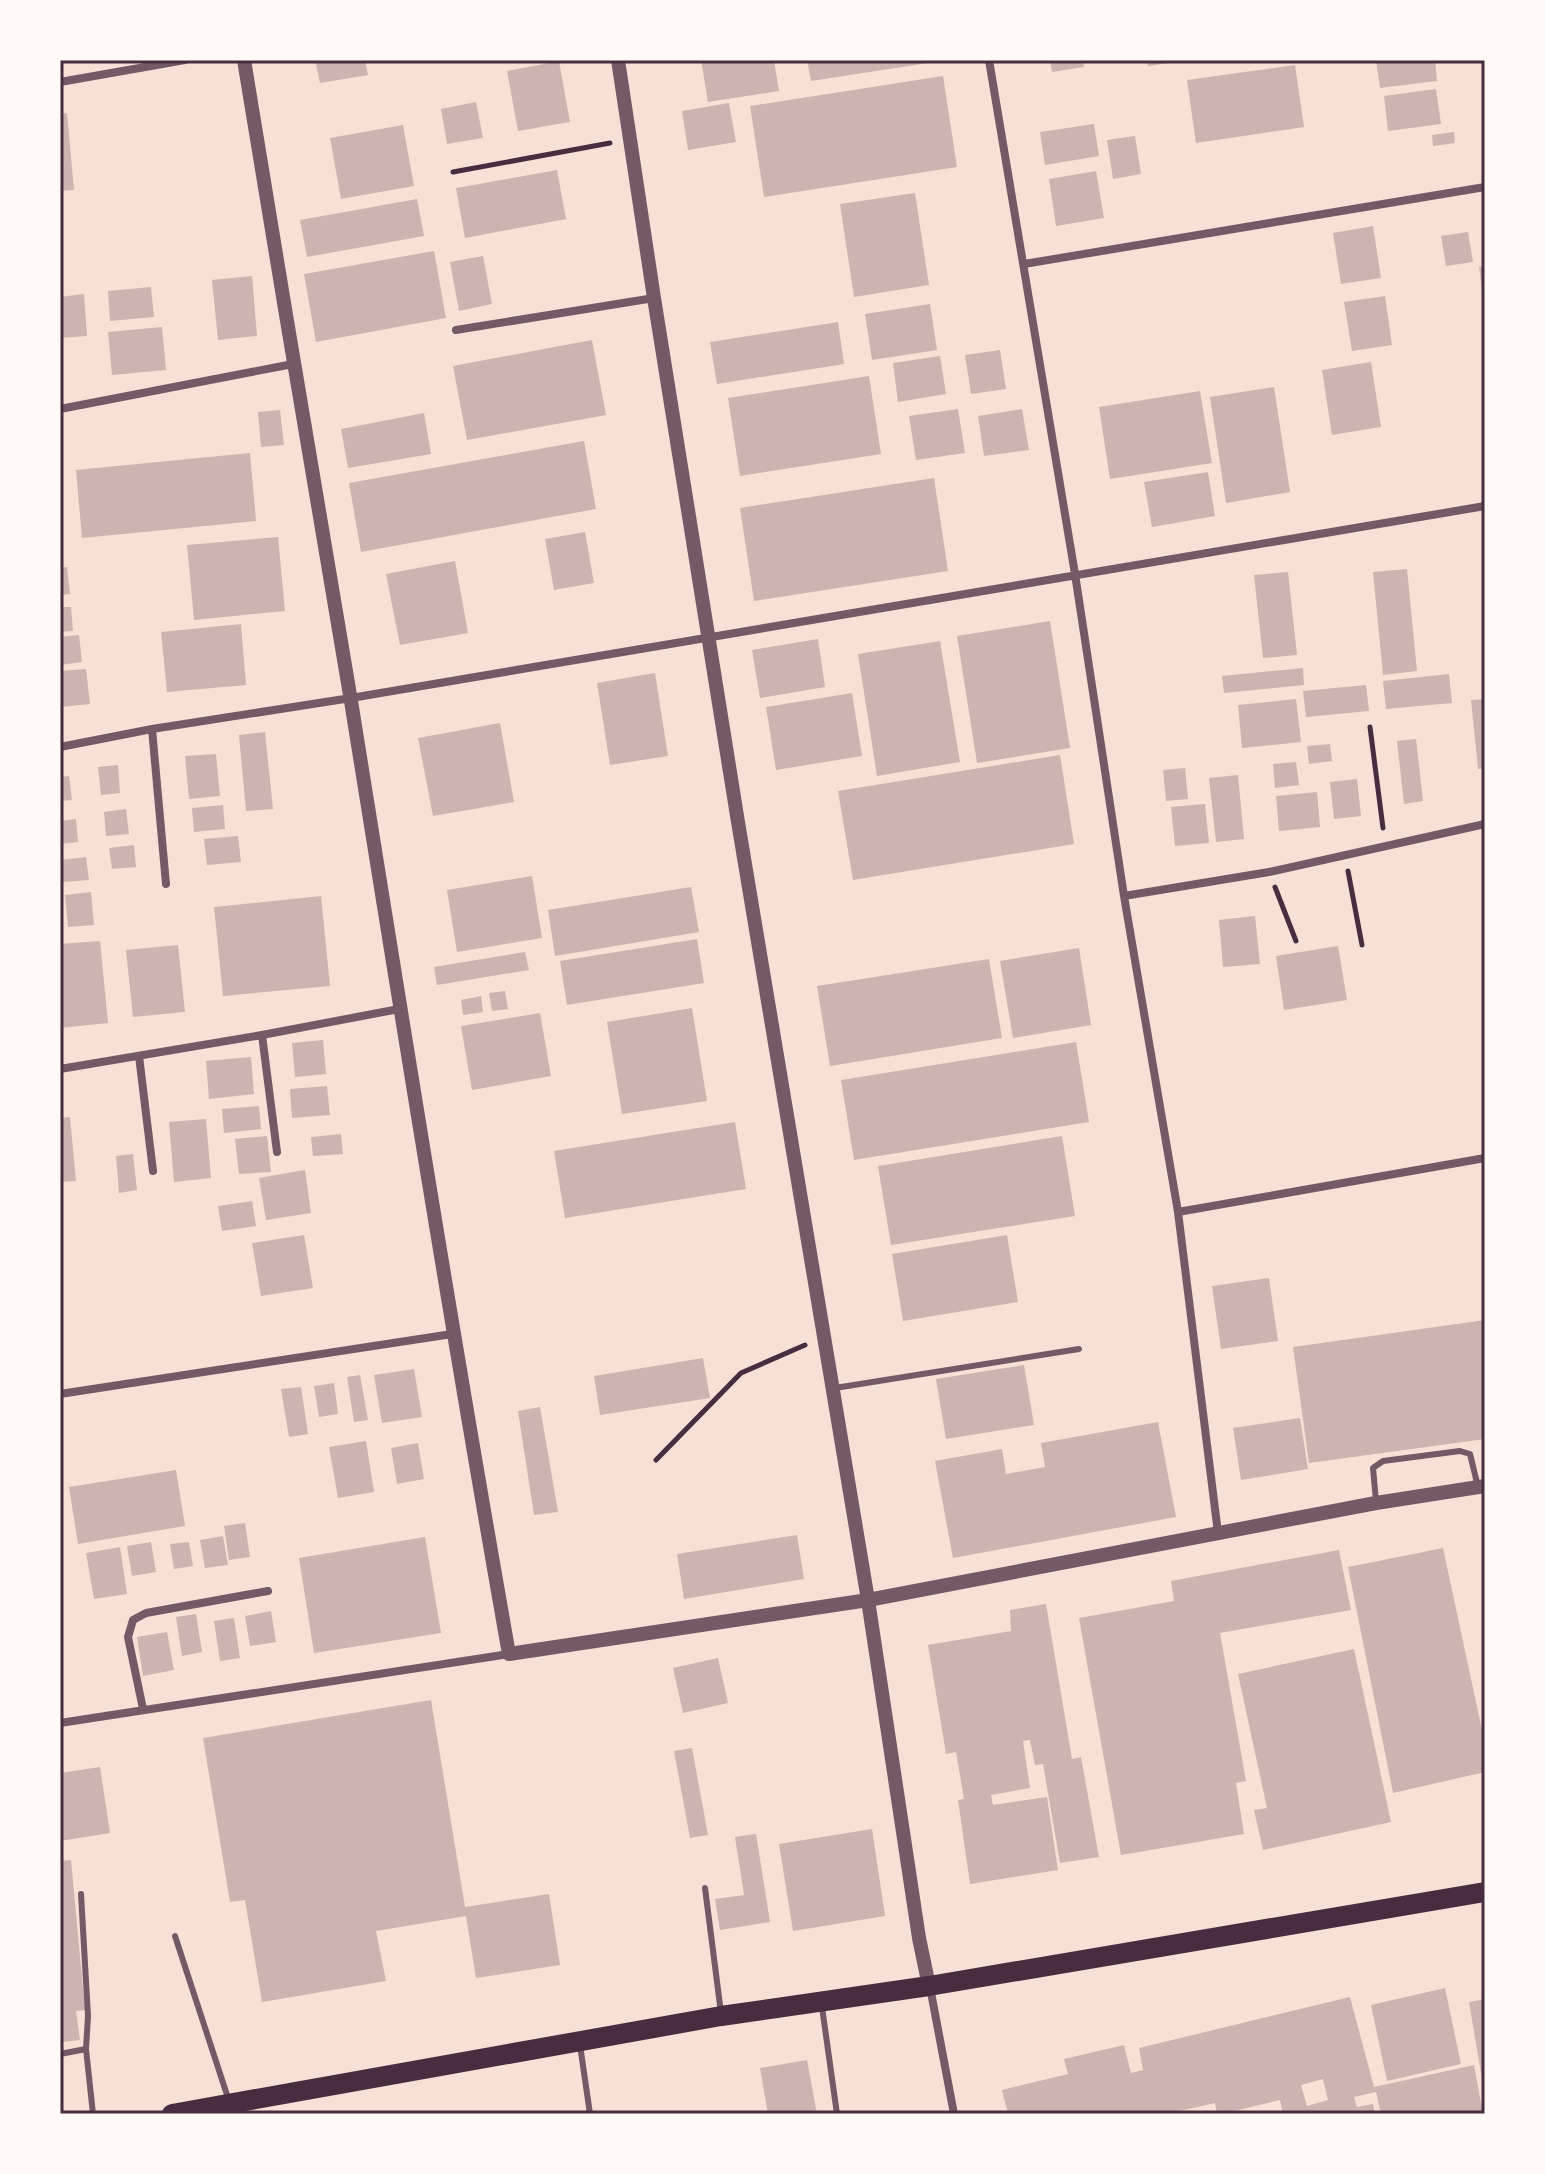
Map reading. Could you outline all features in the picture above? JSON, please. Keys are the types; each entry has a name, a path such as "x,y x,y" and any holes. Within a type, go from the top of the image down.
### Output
{"main road":[{"path":"172,2114 721,2016 822,2004 1485,1892"}],"street":[{"path":"60,82 185,60"},
{"path":"244,60 351,698 452,1334 509,1654"},
{"path":"618,60 654,298 824,1337 835,1388 919,1938 954,2114"},
{"path":"989,60 1178,1212 1218,1533"},
{"path":"1024,264 1485,187"},
{"path":"456,330 654,298"},
{"path":"60,409 293,364"},
{"path":"60,747 152,729 1485,506"},
{"path":"152,729 166,884"},
{"path":"1124,896 1269,872 1485,824"},
{"path":"60,1069 399,1009"},
{"path":"262,1035 277,1152"},
{"path":"139,1056 153,1171"},
{"path":"1178,1212 1485,1158"},
{"path":"60,1394 452,1334"},
{"path":"60,1723 868,1600 1376,1503 1482,1487"},
{"path":"143,1709 128,1637 133,1620 146,1613 268,1591"}],"lane":[{"path":"835,1388 1079,1349"},
{"path":"1376,1503 1373,1468 1383,1461 1460,1451 1470,1454 1482,1487"},
{"path":"705,1888 721,2016"},
{"path":"81,1894 88,2016 86,2049 93,2114"},
{"path":"175,1936 230,2105"},
{"path":"822,2004 837,2114"},
{"path":"579,2041 590,2114"},
{"path":"60,2054 86,2049"}],"path":[{"path":"453,172 631,139"},
{"path":"1370,727 1385,845"},
{"path":"1345,854 1362,945"},
{"path":"1269,872 1296,941"},
{"path":"656,1460 741,1373 824,1337"}],"building":[{"path":"315,60 365,60 368,75 320,83"},
{"path":"701,60 774,60 779,91 708,102"},
{"path":"807,60 935,60 935,62 811,81"},
{"path":"1050,60 1083,60 1084,67 1052,72"},
{"path":"1147,60 1177,60 1177,62 1148,66"},
{"path":"1376,60 1435,60 1437,81 1380,88"},
{"path":"559,61 570,122 518,131 507,71"},
{"path":"1295,65 1304,127 1196,143 1187,80"},
{"path":"943,76 957,167 764,197 750,106"},
{"path":"1436,89 1441,124 1388,131 1384,96"},
{"path":"476,102 483,138 447,144 441,109"},
{"path":"729,103 736,142 688,150 682,111"},
{"path":"67,113 74,190 60,191 60,114"},
{"path":"1094,124 1099,156 1045,165 1040,132"},
{"path":"403,125 414,186 341,199 330,138"},
{"path":"1454,132 1455,143 1433,146 1432,135"},
{"path":"1135,136 1141,174 1113,179 1107,140"},
{"path":"557,170 566,219 465,238 456,188"},
{"path":"1096,171 1104,218 1056,226 1049,179"},
{"path":"915,193 929,285 854,297 840,204"},
{"path":"417,199 424,236 307,257 300,220"},
{"path":"1373,226 1381,278 1341,284 1333,233"},
{"path":"1468,232 1473,262 1446,266 1441,236"},
{"path":"434,251 446,318 316,342 304,274"},
{"path":"483,256 492,304 459,311 450,262"},
{"path":"1485,266 1485,297 1483,297 1479,267"},
{"path":"252,276 257,336 218,340 212,280"},
{"path":"151,287 154,317 110,321 108,291"},
{"path":"84,294 87,336 60,338 60,297"},
{"path":"1385,296 1392,345 1352,351 1344,302"},
{"path":"930,304 937,350 872,360 865,314"},
{"path":"838,322 844,364 717,384 710,342"},
{"path":"162,327 166,370 112,375 108,332"},
{"path":"592,340 606,415 467,440 453,366"},
{"path":"1000,350 1006,389 971,394 965,355"},
{"path":"940,356 946,394 898,402 893,363"},
{"path":"1371,362 1381,427 1332,435 1322,370"},
{"path":"869,376 881,454 740,476 728,398"},
{"path":"1274,387 1290,492 1226,503 1210,397"},
{"path":"1200,391 1212,463 1110,479 1099,407"},
{"path":"958,409 965,453 916,460 909,416"},
{"path":"1022,409 1029,450 984,456 978,416"},
{"path":"280,410 284,445 261,447 258,412"},
{"path":"424,413 431,454 348,468 341,429"},
{"path":"584,441 596,509 361,552 349,483"},
{"path":"250,453 256,521 82,538 76,470"},
{"path":"1208,472 1215,516 1152,527 1144,482"},
{"path":"934,478 948,571 754,601 740,508"},
{"path":"585,532 594,583 554,590 545,539"},
{"path":"278,537 285,611 194,620 187,545"},
{"path":"455,561 468,633 400,645 386,574"},
{"path":"67,567 70,594 60,595 60,568"},
{"path":"1407,569 1417,671 1383,675 1373,572"},
{"path":"1288,572 1297,655 1263,658 1254,575"},
{"path":"60,607 71,607 73,631 60,632"},
{"path":"1050,621 1070,748 977,763 957,636"},
{"path":"241,624 246,685 167,692 161,632"},
{"path":"79,635 82,662 60,665 60,637"},
{"path":"818,639 825,687 760,698 752,650"},
{"path":"940,641 960,762 877,776 858,654"},
{"path":"1303,668 1304,685 1224,693 1222,676"},
{"path":"86,669 90,704 60,707 60,671"},
{"path":"655,673 668,756 610,765 597,683"},
{"path":"1449,674 1452,703 1386,709 1383,681"},
{"path":"1366,685 1369,711 1306,717 1303,691"},
{"path":"852,693 862,756 776,770 766,707"},
{"path":"1296,699 1301,742 1242,748 1238,705"},
{"path":"1485,699 1485,768 1478,769 1471,700"},
{"path":"500,723 514,802 433,816 418,738"},
{"path":"265,732 273,809 246,811 239,735"},
{"path":"1416,739 1423,801 1404,804 1397,741"},
{"path":"1330,744 1332,761 1309,764 1307,746"},
{"path":"216,754 220,796 189,799 185,756"},
{"path":"1060,755 1074,844 853,880 838,791"},
{"path":"1296,762 1299,785 1275,788 1273,764"},
{"path":"118,765 120,793 101,795 98,767"},
{"path":"1185,768 1188,799 1166,801 1163,770"},
{"path":"1238,775 1244,839 1216,842 1209,778"},
{"path":"69,776 72,800 60,801 60,777"},
{"path":"1357,779 1361,816 1334,819 1330,782"},
{"path":"1317,792 1320,827 1279,831 1276,796"},
{"path":"1205,804 1209,843 1175,846 1171,807"},
{"path":"223,805 225,829 194,832 192,808"},
{"path":"126,809 129,834 106,836 104,812"},
{"path":"76,819 78,842 60,844 60,821"},
{"path":"238,836 241,862 207,865 204,839"},
{"path":"134,845 136,867 112,869 109,848"},
{"path":"86,857 89,880 63,882 61,860"},
{"path":"532,876 542,938 457,952 447,890"},
{"path":"691,887 699,932 555,956 548,910"},
{"path":"91,892 94,925 68,927 65,895"},
{"path":"321,896 330,986 223,996 214,907"},
{"path":"1255,916 1260,964 1223,967 1219,920"},
{"path":"697,939 704,983 567,1005 560,961"},
{"path":"100,941 108,1023 60,1028 60,944"},
{"path":"178,945 185,1012 133,1017 126,950"},
{"path":"1338,946 1347,1000 1284,1010 1276,956"},
{"path":"1079,948 1091,1025 1013,1038 1000,961"},
{"path":"525,952 529,970 437,985 434,967"},
{"path":"989,959 1002,1038 830,1066 817,986"},
{"path":"505,991 508,1009 492,1011 489,993"},
{"path":"481,996 483,1012 463,1015 461,1000"},
{"path":"692,1008 707,1101 622,1114 607,1022"},
{"path":"540,1013 551,1076 472,1090 461,1026"},
{"path":"323,1040 326,1074 295,1077 292,1043"},
{"path":"1076,1042 1089,1122 854,1160 841,1080"},
{"path":"251,1057 254,1094 209,1099 206,1061"},
{"path":"327,1086 330,1115 292,1118 290,1089"},
{"path":"259,1106 261,1129 224,1133 222,1109"},
{"path":"70,1117 76,1181 60,1182 60,1118"},
{"path":"206,1119 211,1178 174,1182 169,1122"},
{"path":"735,1122 746,1189 565,1218 554,1151"},
{"path":"341,1134 343,1154 313,1156 311,1137"},
{"path":"267,1136 271,1172 239,1174 235,1139"},
{"path":"1062,1136 1075,1216 891,1245 878,1166"},
{"path":"133,1154 137,1190 119,1193 116,1156"},
{"path":"305,1170 311,1213 266,1220 259,1178"},
{"path":"252,1201 256,1226 222,1231 218,1206"},
{"path":"304,1235 313,1288 261,1296 252,1243"},
{"path":"1007,1235 1018,1302 903,1321 892,1254"},
{"path":"1269,1278 1278,1341 1221,1349 1212,1286"},
{"path":"1485,1320 1485,1439 1309,1463 1293,1347"},
{"path":"703,1358 710,1398 600,1415 594,1376"},
{"path":"1024,1365 1034,1425 946,1439 936,1379"},
{"path":"414,1369 422,1417 382,1423 374,1375"},
{"path":"360,1375 368,1420 354,1422 347,1377"},
{"path":"334,1383 338,1414 319,1417 314,1386"},
{"path":"301,1387 308,1434 289,1437 281,1389"},
{"path":"540,1407 558,1512 534,1515 518,1411"},
{"path":"1300,1418 1308,1469 1241,1480 1233,1428"},
{"path":"1158,1422 1176,1517 953,1558 935,1461 1002,1449 1006,1474 1045,1467 1041,1443"},
{"path":"366,1441 374,1492 338,1498 329,1447"},
{"path":"418,1443 424,1479 397,1484 391,1448"},
{"path":"176,1470 185,1526 78,1544 69,1487"},
{"path":"245,1523 250,1557 229,1560 224,1526"},
{"path":"797,1535 804,1579 684,1599 677,1554"},
{"path":"223,1536 228,1565 205,1568 200,1540"},
{"path":"425,1537 441,1633 314,1653 299,1558"},
{"path":"151,1542 156,1572 132,1576 127,1546"},
{"path":"189,1542 193,1566 174,1569 170,1544"},
{"path":"120,1547 127,1594 94,1599 86,1553"},
{"path":"1443,1548 1485,1744 1485,1772 1393,1793 1348,1567"},
{"path":"1339,1550 1351,1610 1220,1633 1246,1781 1236,1783 1244,1834 1121,1855 1079,1618 1174,1601 1171,1581"},
{"path":"1046,1604 1072,1759 1081,1757 1099,1857 1060,1863 1043,1764 1035,1765 1030,1740 1023,1741 1030,1788 991,1795 993,1805 1047,1797 1058,1870 970,1884 958,1800 964,1799 956,1752 946,1754 928,1645 1011,1631 1010,1610"},
{"path":"271,1611 276,1642 250,1646 245,1616"},
{"path":"196,1614 202,1652 182,1656 176,1617"},
{"path":"234,1618 240,1658 220,1661 214,1621"},
{"path":"167,1632 174,1670 143,1676 137,1637"},
{"path":"1354,1649 1391,1822 1263,1850 1254,1810 1267,1808 1238,1674"},
{"path":"718,1658 728,1703 683,1713 673,1668"},
{"path":"431,1700 465,1907 549,1894 560,1965 476,1978 466,1916 376,1931 386,1981 262,2002 245,1900 230,1902 203,1738"},
{"path":"692,1748 708,1835 690,1838 674,1751"},
{"path":"100,1767 110,1833 60,1841 60,1773"},
{"path":"872,1829 885,1916 793,1931 779,1844"},
{"path":"756,1834 770,1922 720,1930 715,1899 744,1895 735,1837"},
{"path":"71,1860 85,2010 76,2011 80,2040 62,2042 64,2051 60,2051 60,1861"},
{"path":"1445,1988 1461,2064 1387,2081 1371,2005"},
{"path":"1350,1997 1374,2087 1474,2065 1483,2114 1381,2114 1376,2092 1354,2097 1357,2107 1373,2104 1375,2114 1283,2114 1280,2100 1221,2114 1217,2114 1215,2103 1166,2114 1008,2114 1002,2090 1068,2074 1064,2059 1124,2045 1131,2073 1143,2070 1139,2048","holes":["1323,2079 1328,2100 1307,2106 1301,2085"]},
{"path":"1485,1999 1485,2085 1483,2085 1469,2002"},
{"path":"807,2060 817,2114 768,2114 760,2068"}]}
